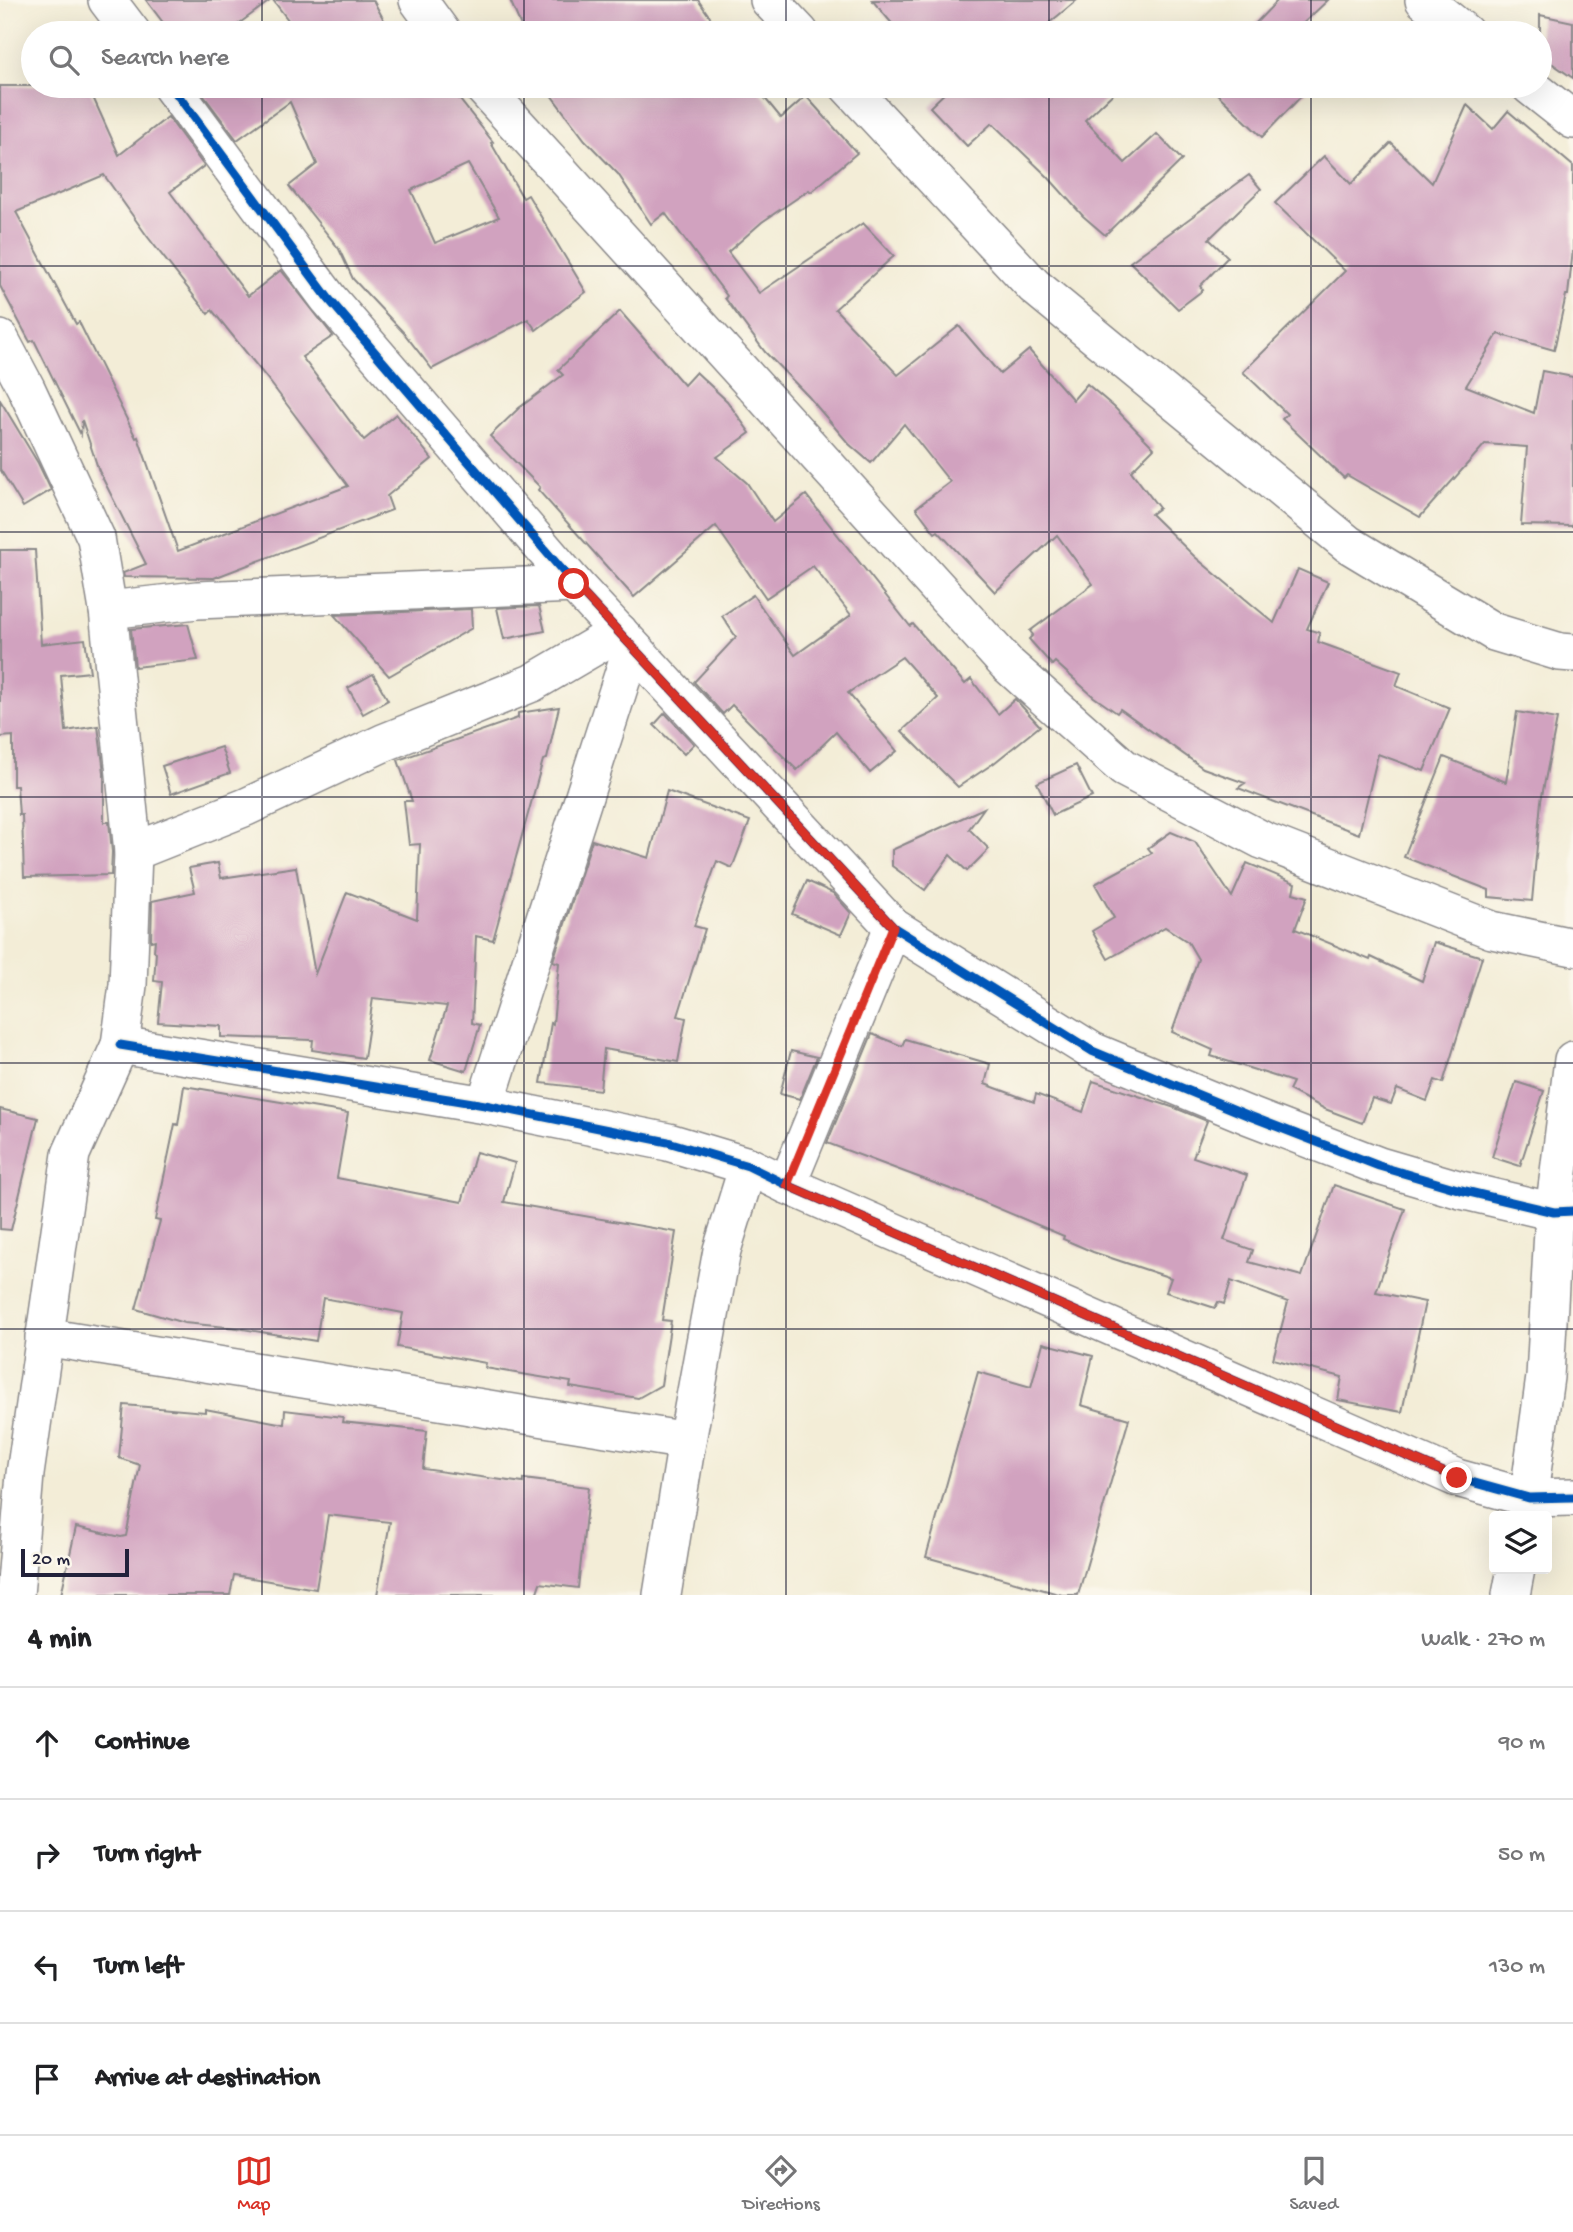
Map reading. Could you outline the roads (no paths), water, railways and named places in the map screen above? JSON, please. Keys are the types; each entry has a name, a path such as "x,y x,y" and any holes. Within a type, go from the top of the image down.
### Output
{"street":[{"path":"107,0 123,21"},
{"path":"418,0 433,21"},
{"path":"769,0 789,21"},
{"path":"1424,0 1450,21"},
{"path":"180,98 328,298 574,584 893,927 1092,1051 1379,1166 1461,1190 1564,1211"},
{"path":"493,98 1007,664 1124,768 1275,845 1492,930 1573,947"},
{"path":"859,98 1034,286 1348,544 1494,632 1560,652 1573,653"},
{"path":"1545,98 1573,120"},
{"path":"0,339 26,388 96,538 108,610 133,852 128,985 120,1045 71,1154 26,1474 15,1595"},
{"path":"108,610 197,600 574,584"},
{"path":"133,852 246,807 383,743 532,683 625,640"},
{"path":"485,1105 625,640"},
{"path":"787,1185 893,927"},
{"path":"120,1045 485,1105 668,1142 748,1166 1527,1507 1573,1497"},
{"path":"1527,1507 1564,1211 1573,1060"},
{"path":"662,1595 722,1250 748,1166"},
{"path":"44,1337 687,1441"},
{"path":"1511,1595 1515,1574"}]}
